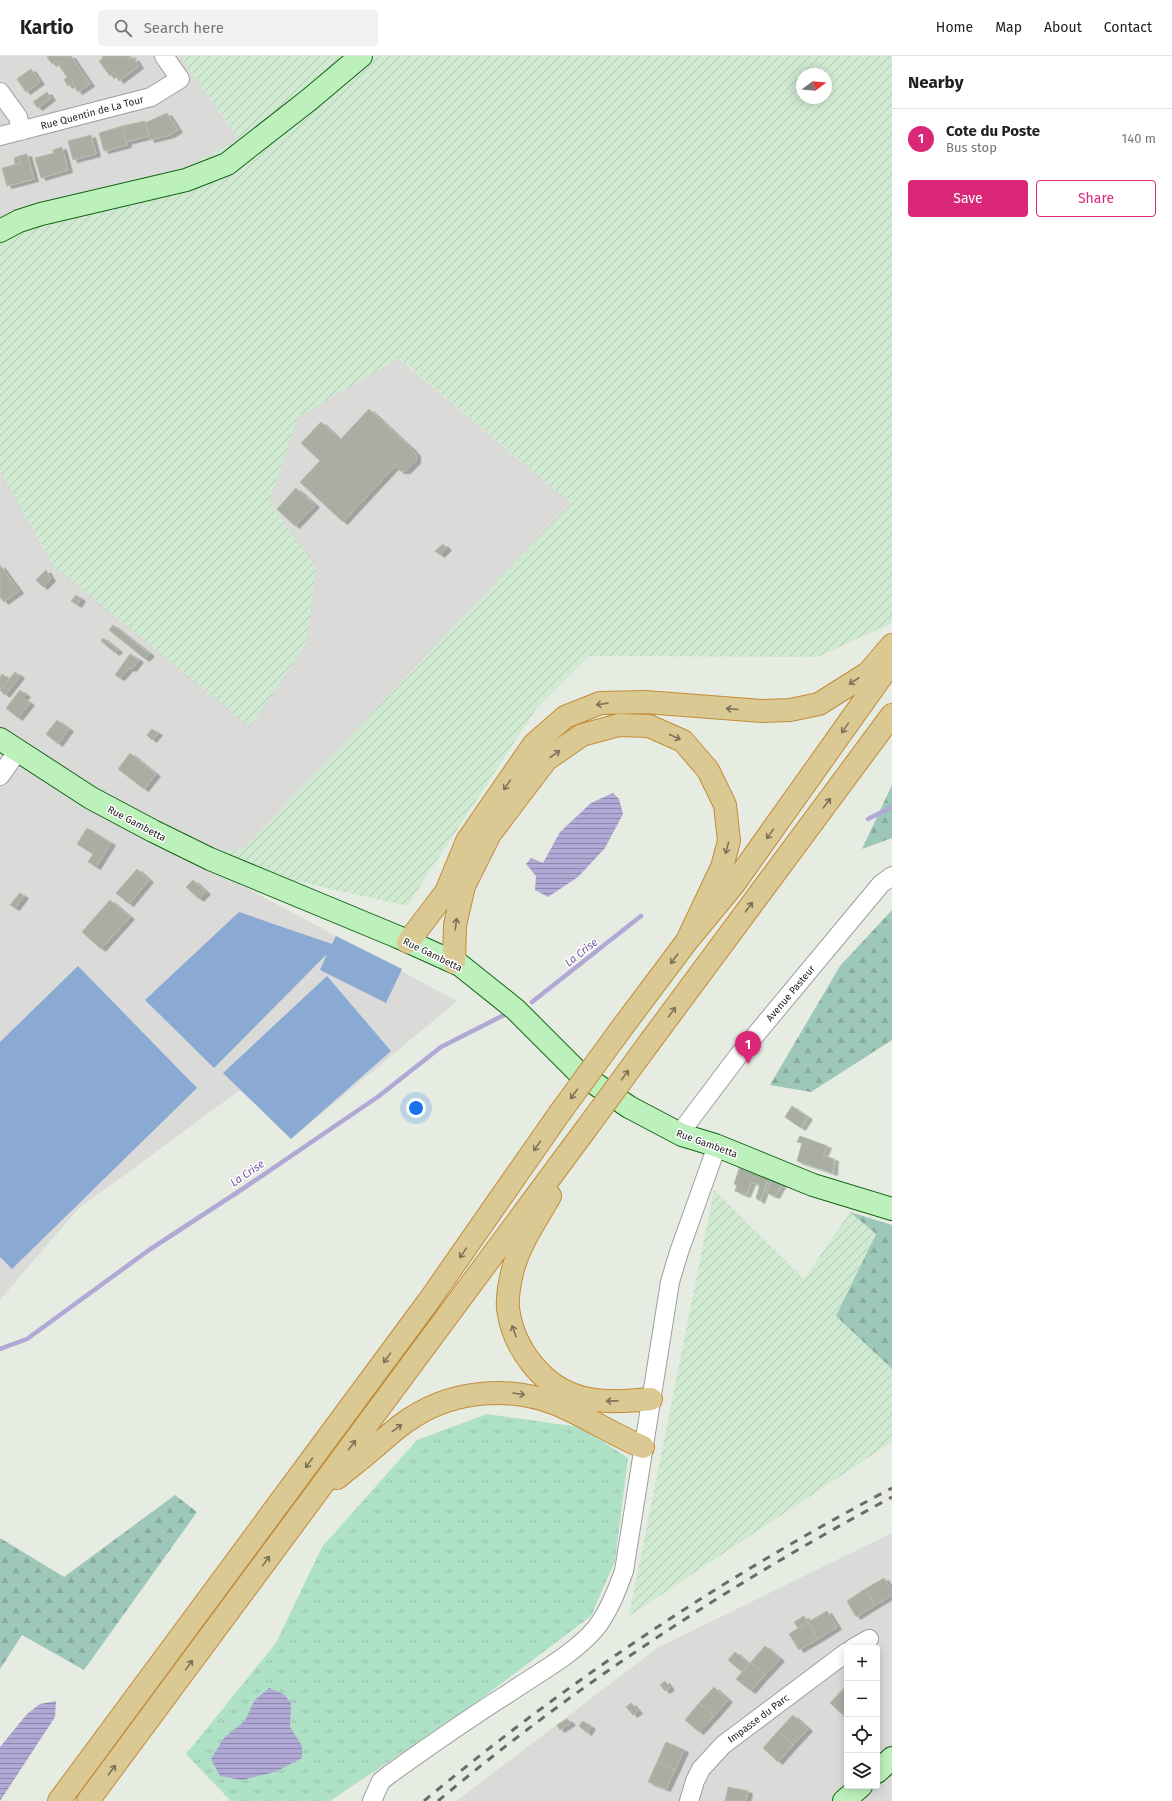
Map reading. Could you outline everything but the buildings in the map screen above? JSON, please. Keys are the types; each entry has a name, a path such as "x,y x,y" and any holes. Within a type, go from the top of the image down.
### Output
{"highway":[{"path":"408,942 446,892 467,841 534,744 565,717 600,703 645,702 762,711 790,710 819,704 868,673 892,645"},
{"path":"59,1801 428,1302 559,1114 621,1029 687,941 734,884 892,662"},
{"path":"88,1801 892,715"},
{"path":"454,962 456,925 464,886 490,834 546,760 582,735 619,725 649,726 683,741 708,770 725,805 729,841 722,867 687,941"},
{"path":"586,1129 518,1256 513,1269 508,1307 512,1329 521,1348 532,1364 560,1389 583,1398 606,1401 651,1399"},
{"path":"313,1497 376,1447 392,1431 413,1416 432,1406 456,1399 482,1394 507,1393 528,1396 555,1404 580,1414 643,1447"}],"street":[{"name":"Rue Quentin de La Tour","path":"0,136 151,97 180,79 164,56"},
{"path":"0,231 19,221 41,214 186,180 227,164 310,99 360,56"},
{"path":"0,92 18,117 21,131"},
{"name":"Rue Gambetta","path":"0,739 91,798 152,831 210,859 460,965 515,1009 578,1072 629,1107 682,1135 715,1145 813,1185 892,1209"},
{"path":"0,776 18,751"},
{"name":"Avenue Pasteur","path":"682,1135 686,1125 738,1056 881,884 892,876"},
{"path":"372,1801 381,1782 390,1774 460,1725 565,1656 597,1626 613,1599 624,1570 670,1282 679,1252 714,1154 715,1145"},
{"path":"858,1645 869,1639"},
{"name":"Impasse du Parc","path":"689,1801 695,1781 702,1769 723,1745 844,1654"},
{"path":"880,1769 892,1758"},
{"path":"844,1801 858,1789"}],"shaded area":[{"path":"0,56 180,56 240,140 183,169 0,221"},
{"path":"398,358 571,503 245,848 187,856 457,1001 291,1139 293,1136 243,1088 78,1209 0,1300 0,471 54,566 316,568 269,502 297,417"},
{"path":"613,793 619,799 623,814 605,848 578,877 548,897 535,890 536,876 526,864 531,858 543,863 560,832 591,803"},
{"path":"239,912 332,944 336,936 402,969 386,1003 320,970 327,954 214,1068 145,1000"},
{"path":"78,966 197,1088 12,1269 0,1257 0,1042"},
{"path":"327,976 391,1051 291,1139 223,1073"},
{"path":"892,1533 892,1801 456,1801 659,1647"},
{"path":"269,1688 285,1695 291,1704 290,1727 302,1746 302,1758 275,1772 242,1780 220,1776 211,1759 224,1738 245,1721 254,1701"},
{"path":"56,1701 55,1717 0,1801 0,1747 27,1714 40,1704"}],"green space":[{"path":"180,56 892,56 892,623 818,657 589,656 536,709 407,906 186,856 245,848 571,503 399,358 298,417 269,502 316,568 307,642 250,727 54,566 0,471 0,221 183,169 240,140"},
{"path":"892,785 892,838 862,849"},
{"path":"892,910 892,1040 811,1092 770,1085 840,966"},
{"path":"714,1190 804,1279 850,1212 876,1233 836,1316 892,1369 892,1442 629,1616"},
{"path":"850,1212 892,1225 892,1369 836,1316 876,1234"},
{"path":"487,1414 580,1427 628,1458 615,1561 591,1616 466,1710 330,1801 231,1801 186,1754 276,1643 322,1547 417,1440"},
{"path":"175,1495 197,1512 84,1670 22,1635 0,1669 0,1538 64,1577"}],"waterway":[{"name":"La Crise","path":"868,819 892,807"},
{"name":"La Crise","path":"532,1002 641,916"},
{"name":"La Crise","path":"0,1349 27,1339 149,1250 244,1188 379,1096 441,1047 506,1014"}],"railway":[{"path":"424,1801 535,1713 650,1632 769,1557 892,1488"},
{"path":"438,1801 545,1716 657,1637 773,1565 892,1497"}],"place":[{"name":"Cote du Poste","path":"748,1064"}]}
